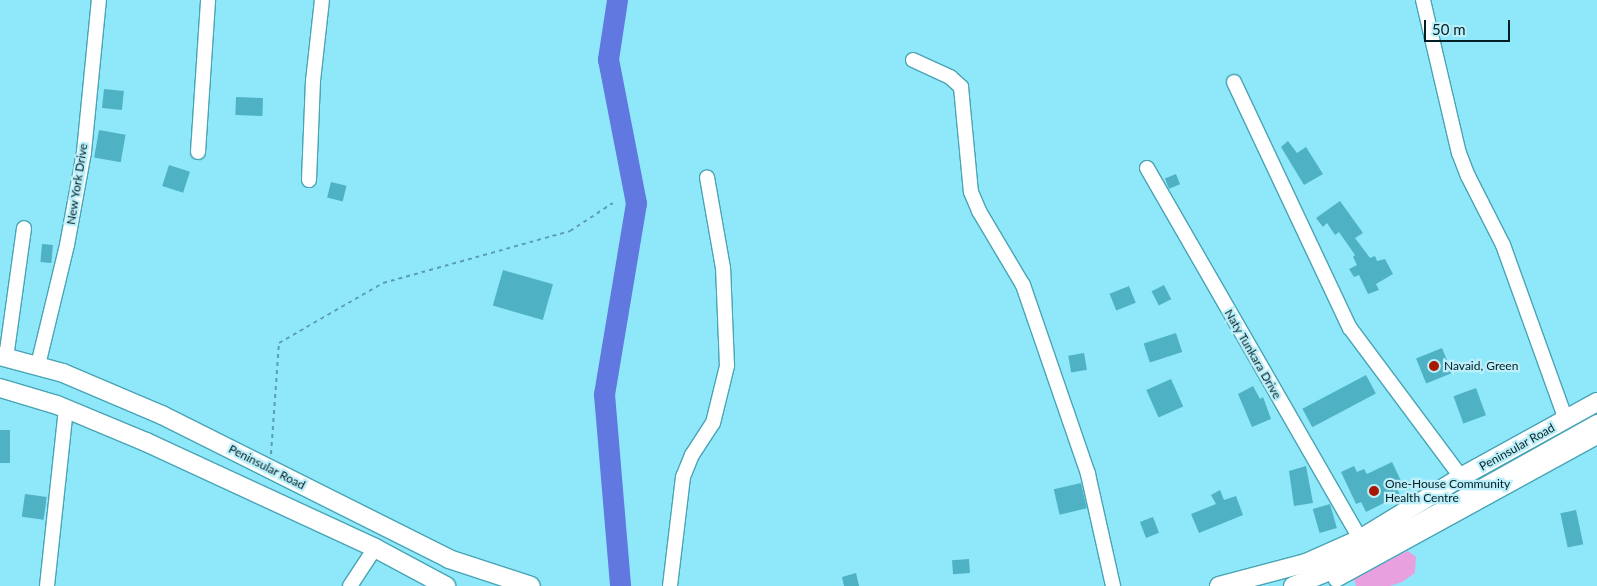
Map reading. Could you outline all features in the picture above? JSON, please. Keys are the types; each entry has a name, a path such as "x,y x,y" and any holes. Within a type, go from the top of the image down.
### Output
{"main road":[{"name":"Peninsular Road","path":"3,357 38,365 162,415 449,559 531,586"},
{"path":"0,388 66,409 375,548 446,586"},
{"name":"Peninsular Road","path":"1219,586 1306,563 1360,539 1461,477 1597,402"},
{"name":"Peninsular Road","path":"1293,586 1336,577 1597,424"}],"street":[{"name":"New York Drive","path":"38,365 67,245 84,152 99,0"},
{"path":"198,152 208,0"},
{"path":"310,180 313,81 322,0"},
{"path":"1423,0 1459,153 1468,176 1503,245 1566,420"},
{"path":"914,60 950,77 961,87 971,192 979,212 1023,285 1088,474 1114,586"},
{"path":"1234,82 1350,328 1461,477"},
{"name":"Naty Tunkara Drive","path":"1146,168 1360,539"},
{"path":"670,586 683,477 692,455 713,423 727,366 723,268 707,177"},
{"path":"3,357 24,228"},
{"path":"47,586 66,409"},
{"path":"1336,577 1597,437"},
{"path":"350,586 375,548"}],"path":[{"path":"270,468 279,343 383,283 570,231 613,202"}],"shaded area":[{"path":"1408,551 1416,557 1415,573 1402,582 1390,586 1356,586 1353,576"}],"building":[{"path":"104,89 124,91 122,110 102,108"},
{"path":"236,97 263,98 262,116 235,115"},
{"path":"99,130 126,135 121,162 94,158"},
{"path":"1288,141 1297,153 1306,147 1323,174 1304,185 1281,147"},
{"path":"169,165 190,172 183,193 162,186"},
{"path":"1176,174 1180,184 1169,189 1165,178"},
{"path":"331,182 347,186 343,201 327,198"},
{"path":"1340,201 1363,233 1355,238 1370,258 1375,256 1377,261 1385,259 1393,274 1376,284 1379,290 1368,294 1359,275 1354,277 1349,269 1357,265 1353,257 1355,255 1339,232 1335,235 1327,223 1323,227 1316,218"},
{"path":"42,244 53,245 51,263 40,262"},
{"path":"503,270 553,284 543,320 493,306"},
{"path":"1164,285 1171,299 1159,306 1152,291"},
{"path":"1129,286 1136,303 1116,311 1110,294"},
{"path":"1176,333 1182,352 1150,363 1144,344"},
{"name":"Navaid, Green","path":"1442,348 1452,373 1426,384 1416,358"},
{"path":"1084,353 1087,370 1071,373 1068,356"},
{"path":"1366,375 1376,394 1312,427 1302,409"},
{"path":"1171,379 1183,406 1159,417 1146,390"},
{"path":"1253,386 1260,399 1263,397 1271,419 1252,427 1238,394"},
{"path":"1476,388 1486,415 1463,423 1453,396"},
{"path":"0,430 10,430 10,463 0,463"},
{"name":"One-House Community Health Centre","path":"1392,462 1402,483 1396,486 1400,495 1366,512 1361,502 1356,504 1341,472 1354,466 1357,472 1364,469 1367,474"},
{"path":"1306,466 1313,503 1294,506 1289,471"},
{"path":"1081,483 1087,508 1060,515 1054,489"},
{"path":"1220,490 1224,500 1236,496 1243,515 1199,533 1191,514 1216,504 1211,495"},
{"path":"25,494 47,497 44,520 22,517"},
{"path":"1330,504 1337,528 1320,533 1313,509"},
{"path":"1576,510 1583,544 1568,548 1560,513"},
{"path":"1153,517 1159,533 1146,538 1140,522"},
{"path":"969,559 970,573 953,574 952,560"},
{"path":"856,573 859,586 844,586 842,577"}],"waterway":[{"path":"617,0 608,59 636,203 604,394 620,586"}],"place":[{"name":"Navaid, Green","path":"1434,366"},
{"name":"One-House Community Health Centre","path":"1374,491"}]}
